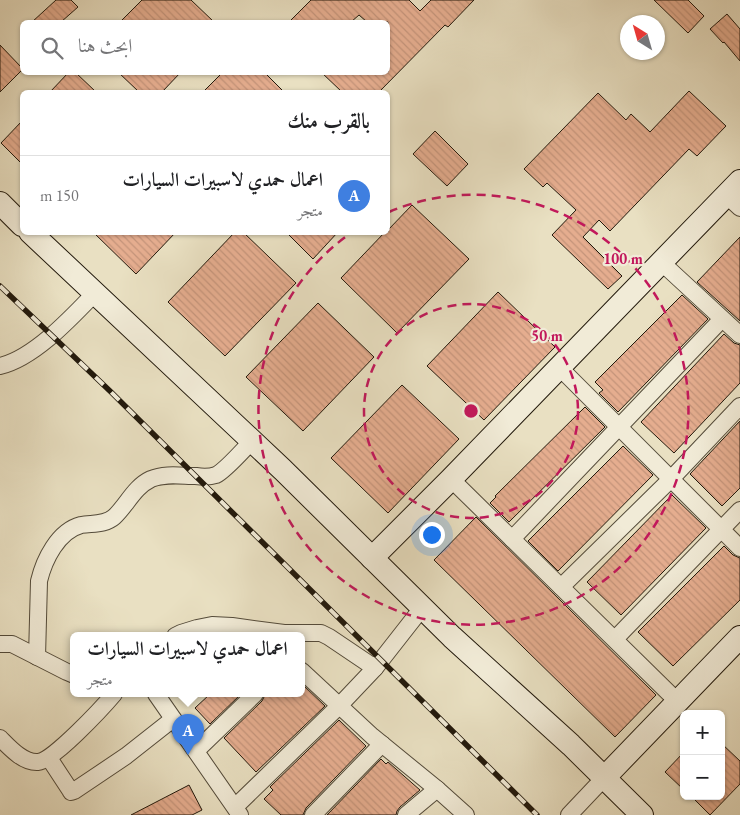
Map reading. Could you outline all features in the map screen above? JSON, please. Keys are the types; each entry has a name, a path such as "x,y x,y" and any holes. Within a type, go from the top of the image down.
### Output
{"street":[{"path":"372,558 661,262 735,195"},
{"path":"0,203 20,223"},
{"path":"33,235 283,470 468,653 571,745 642,815"},
{"path":"661,262 740,335"},
{"path":"0,366 26,354 44,341 69,320 95,293"},
{"path":"512,539 722,319"},
{"path":"559,367 740,548"},
{"path":"561,587 670,479 740,406"},
{"path":"37,657 39,581 41,572 60,538 73,528 81,525 110,520 142,484 152,478 164,475 207,477 217,475 252,441"},
{"path":"451,479 677,701"},
{"path":"615,639 740,510"},
{"path":"158,697 238,811 375,668 422,608"},
{"path":"184,632 212,625 277,632"},
{"path":"305,637 323,634 375,668"},
{"path":"569,815 740,637"},
{"path":"0,644 12,644 70,673"},
{"path":"305,674 382,744 466,815"},
{"path":"0,738 24,759 32,762 45,761 64,746 111,697"},
{"path":"196,751 252,697"},
{"path":"49,758 71,792 118,761 174,719"},
{"path":"313,815 382,744"},
{"path":"406,815 437,789"}],"building":[{"path":"56,0 71,0 78,7 63,20 34,20"},
{"path":"142,0 191,0 212,20 122,20"},
{"path":"311,0 409,0 420,11 431,0 474,0 448,27 445,25 381,90 340,90 324,75 390,75 390,20 365,20 359,15 353,20 291,20"},
{"path":"654,0 688,0 704,16 688,33"},
{"path":"727,14 740,29 740,61 710,29"},
{"path":"0,45 20,66 20,72 0,92"},
{"path":"66,75 78,75 94,90 52,90"},
{"path":"121,75 178,75 164,90 137,90"},
{"path":"220,75 267,75 282,90 205,90"},
{"path":"689,91 726,126 697,156 689,149 610,231 599,220 583,237 622,276 608,289 552,235 576,210 547,183 543,187 524,169 598,93 626,120 631,114 650,132"},
{"path":"20,123 20,162 1,143"},
{"path":"435,131 468,164 447,186 413,154"},
{"path":"412,205 469,259 397,333 341,278 382,235 390,235 390,228"},
{"path":"96,235 173,235 136,274"},
{"path":"232,235 246,235 296,283 225,356 168,302"},
{"path":"289,235 335,235 313,259"},
{"path":"740,237 740,321 697,282"},
{"path":"498,292 555,347 484,420 427,366"},
{"path":"682,295 708,319 618,412 599,393 603,390 595,382"},
{"path":"318,303 374,357 303,431 246,377"},
{"path":"724,334 734,343 740,345 740,383 674,453 641,422"},
{"path":"402,385 459,439 388,513 331,458"},
{"path":"585,407 605,427 509,522 490,503"},
{"path":"740,421 740,488 722,506 690,474"},
{"path":"623,446 653,475 558,571 528,541"},
{"path":"672,495 706,528 621,615 587,582"},
{"path":"476,517 656,695 615,737 434,560"},
{"path":"724,546 733,555 740,558 740,600 673,666 638,632"},
{"path":"305,687 325,706 256,772 224,738 262,701 264,697 305,697"},
{"path":"207,697 238,697 210,724 195,708"},
{"path":"339,720 366,746 306,808 303,815 281,815 264,799 273,790 270,787"},
{"path":"725,747 740,761 740,784 725,800"},
{"path":"680,756 680,786 665,772"},
{"path":"381,759 386,764 388,762 420,790 400,807 396,815 327,815"},
{"path":"189,785 202,810 192,815 131,815"},
{"path":"695,800 725,800 710,815"}],"railway":[{"path":"0,286 111,392 537,815"}],"place":[{"name":"اعمال حمدي لاسبيرات السيارات","path":"188,755"}]}
